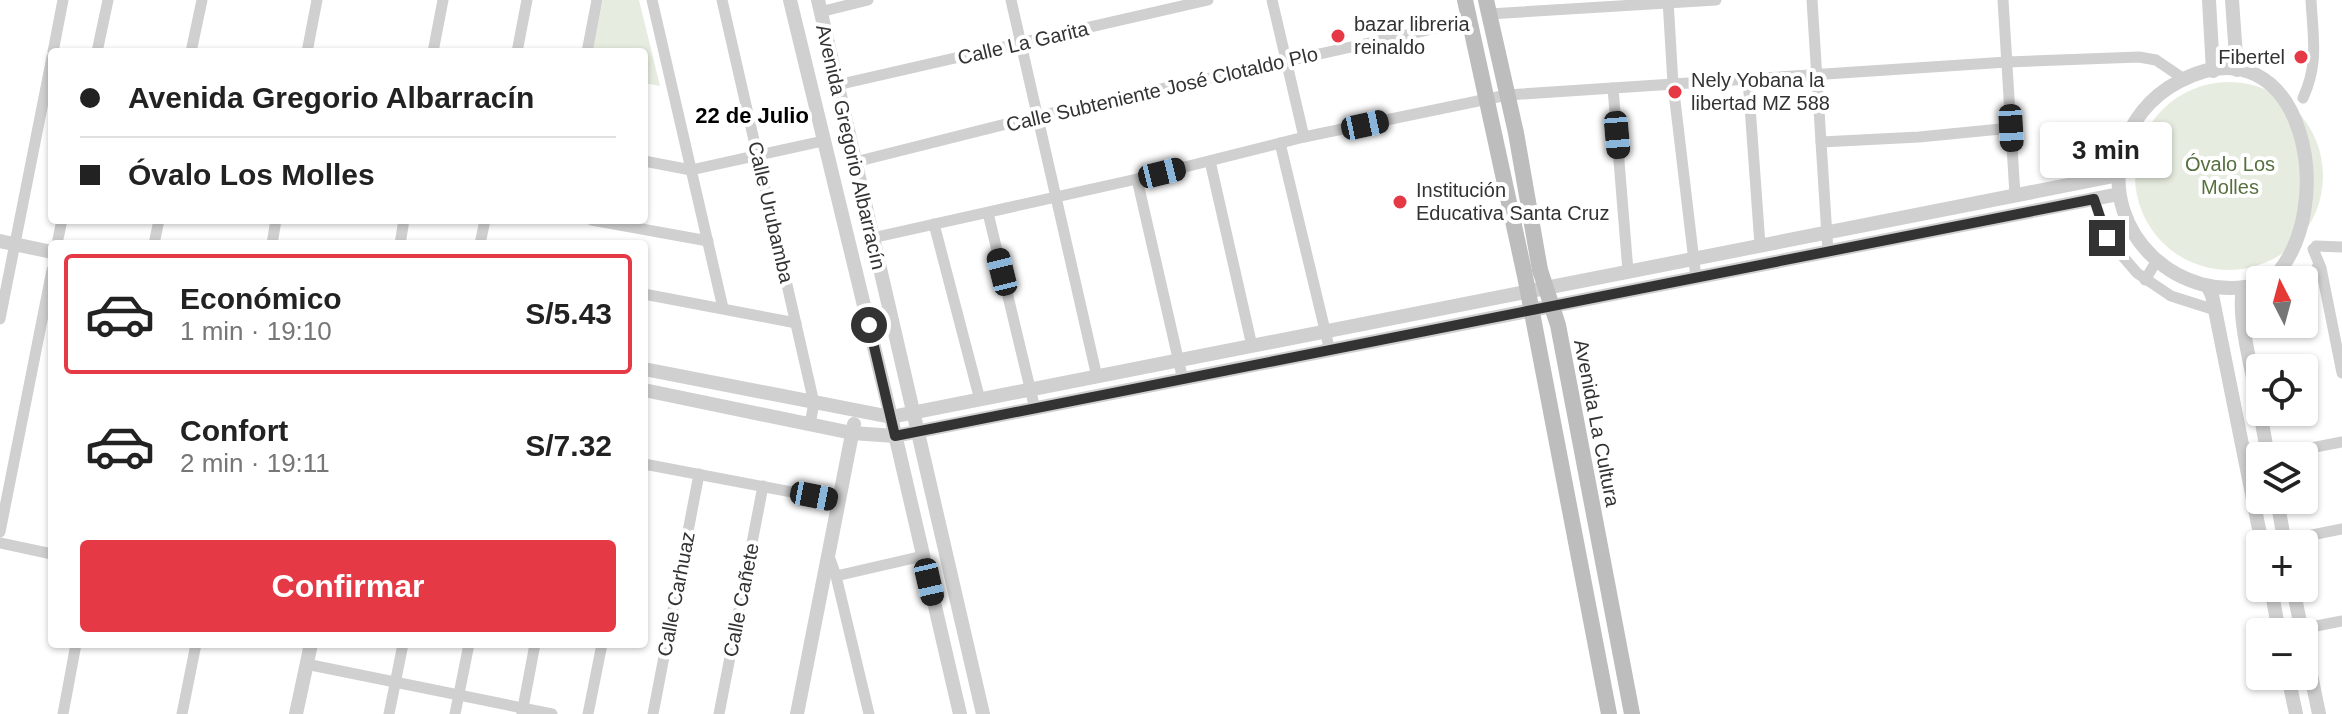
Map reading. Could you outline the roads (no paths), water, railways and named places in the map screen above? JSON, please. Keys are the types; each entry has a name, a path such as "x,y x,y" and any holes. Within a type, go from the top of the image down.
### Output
{"main road":[{"path":"1465,0 1528,291 1609,714"},
{"name":"Avenida La Cultura","path":"1487,7 1540,270 1558,325 1632,714"},
{"path":"1602,679 1624,675"}],"street":[{"path":"53,48 63,0"},
{"path":"98,48 108,0"},
{"path":"192,48 202,0"},
{"path":"308,48 317,0"},
{"path":"434,48 443,0"},
{"path":"518,48 527,0"},
{"path":"588,48 597,0"},
{"path":"652,0 723,308"},
{"name":"Calle Urubamba","path":"722,0 814,403 810,424"},
{"name":"Avenida Gregorio Albarracín","path":"790,0 960,714"},
{"path":"819,6 868,0"},
{"path":"1011,0 1097,377"},
{"name":"Calle La Garita","path":"837,85 1208,0"},
{"path":"1272,0 1304,137"},
{"path":"1487,7 1716,0"},
{"path":"1812,0 1828,252"},
{"path":"2003,0 2015,195"},
{"path":"2209,0 2213,71"},
{"path":"2232,0 2237,70"},
{"path":"2246,287 2208,287 2180,278 2156,262 2126,220 2119,194 2124,145 2137,118 2158,95 2184,79 2213,71 2237,70 2261,74 2276,80 2308,103 2315,65 2311,0"},
{"path":"1668,1 1673,84 1696,278"},
{"name":"Avenida Gregorio Albarracín","path":"819,6 983,714"},
{"name":"Calle Subteniente José Clotaldo Plo","path":"855,162 1038,116 1469,21"},
{"path":"872,238 1137,179 1304,137 1507,95 2007,62 2139,57 2156,60 2184,79"},
{"path":"0,319 7,243 48,71"},
{"path":"1748,79 1760,245"},
{"path":"1613,88 1628,271"},
{"path":"1821,142 2011,128"},
{"path":"648,162 691,170 823,141"},
{"path":"1280,143 1330,351"},
{"path":"1210,161 1252,346"},
{"path":"648,370 891,417 2119,175"},
{"path":"1137,179 1183,380"},
{"path":"648,391 852,433 895,436 2119,194"},
{"path":"2094,199 2107,238 2137,273 2171,296 2215,310"},
{"path":"988,213 1035,409"},
{"path":"614,224 708,241"},
{"path":"934,224 980,400"},
{"path":"2295,266 2314,248 2325,231"},
{"path":"7,243 48,251"},
{"path":"2314,248 2342,247"},
{"path":"2314,248 2342,373"},
{"path":"2145,280 2156,262"},
{"path":"2208,287 2262,530"},
{"path":"2243,288 2242,309 2250,354"},
{"path":"0,532 48,290"},
{"path":"648,295 796,323"},
{"path":"2242,309 2246,308"},
{"path":"797,714 857,412"},
{"path":"2318,447 2342,442"},
{"path":"648,465 839,501"},
{"name":"Calle Carhuaz","path":"653,714 699,474"},
{"name":"Calle Cañete","path":"719,714 763,486"},
{"path":"2318,534 2342,529"},
{"path":"0,543 48,553"},
{"path":"828,555 836,576 869,714"},
{"path":"836,576 923,556"},
{"path":"2318,629 2342,621"},
{"path":"63,714 75,648"},
{"path":"182,714 195,648"},
{"path":"296,714 310,648"},
{"path":"389,714 402,648"},
{"path":"455,714 468,648"},
{"path":"522,711 534,648"},
{"path":"588,714 601,648"},
{"path":"306,664 522,711 552,714"},
{"path":"2291,690 2296,714"},
{"path":"2314,690 2319,714"}],"place":[{"name":"bazar libreria reinaldo","path":"1338,36"},
{"name":"Fibertel","path":"2301,57"},
{"name":"Nely Yobana la libertad MZ 588","path":"1675,92"},
{"name":"Institución Educativa Santa Cruz","path":"1400,202"}],"district":[{"name":"22 de Julio","path":"752,115"}],"park label":[{"name":"Óvalo Los Molles","path":"2230,176"}]}
